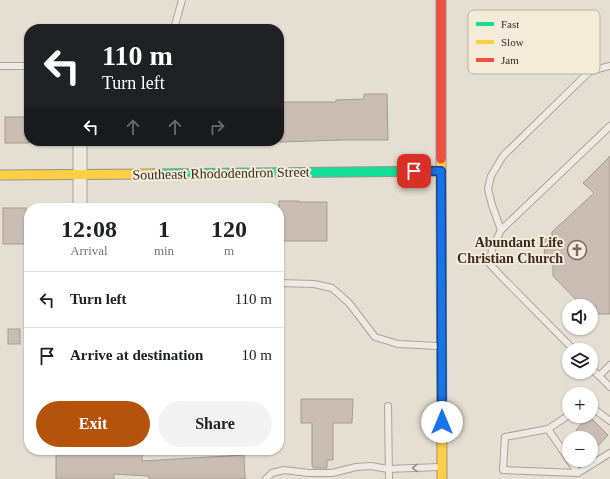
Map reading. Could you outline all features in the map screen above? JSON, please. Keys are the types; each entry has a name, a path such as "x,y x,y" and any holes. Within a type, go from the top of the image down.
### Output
{"main road":[{"path":"440,0 442,479"},
{"name":"Southeast Rhododendron Street","path":"0,175 441,171"}],"street":[{"path":"80,146 80,203"}],"lane":[{"path":"175,24 182,0"},
{"path":"0,66 24,66"},
{"path":"600,69 610,66"},
{"path":"501,230 488,189 491,176 503,156 588,74"},
{"path":"567,343 490,264 492,249 501,230 610,126"},
{"path":"284,283 314,284 332,288 349,303 375,336 398,344 442,346"},
{"path":"610,365 599,376 610,387"},
{"path":"388,406 389,479"},
{"path":"598,412 610,421"},
{"path":"562,420 548,429 504,437 502,470 578,473 610,453"},
{"path":"548,429 578,473"},
{"path":"266,479 272,473 284,470 309,473 332,473 356,467 370,466 388,469 442,467"}],"building":[{"path":"364,94 387,94 388,140 284,142 284,102 336,102 336,100 364,99"},
{"path":"5,117 24,117 24,143 5,143"},
{"name":"Abundant Life Christian Church","path":"610,156 610,314 598,314 598,299 575,299 553,276 553,261 544,260 545,239 552,239 552,232 594,193 583,183"},
{"path":"279,201 327,202 327,241 284,241 284,203 279,203"},
{"path":"3,208 24,208 24,244 3,244"},
{"path":"8,329 20,329 20,344 8,344"},
{"path":"301,399 353,399 352,423 333,423 333,460 327,460 327,468 313,468 312,466 312,423 301,423"},
{"path":"582,423 596,423 608,435 598,446 598,431 576,430"},
{"path":"56,455 142,455 142,461 244,455 245,479 149,479 149,476 114,474 114,479 56,479"}],"traffic: fast":[{"path":"153,174 441,171"}],"traffic: slow":[{"path":"441,159 442,479"},
{"path":"0,175 153,174"}],"traffic: jam":[{"path":"441,0 441,159"}],"place":[{"name":"Abundant Life Christian Church","path":"577,250"}],"route":[{"path":"414,171 441,171 442,422"}]}
